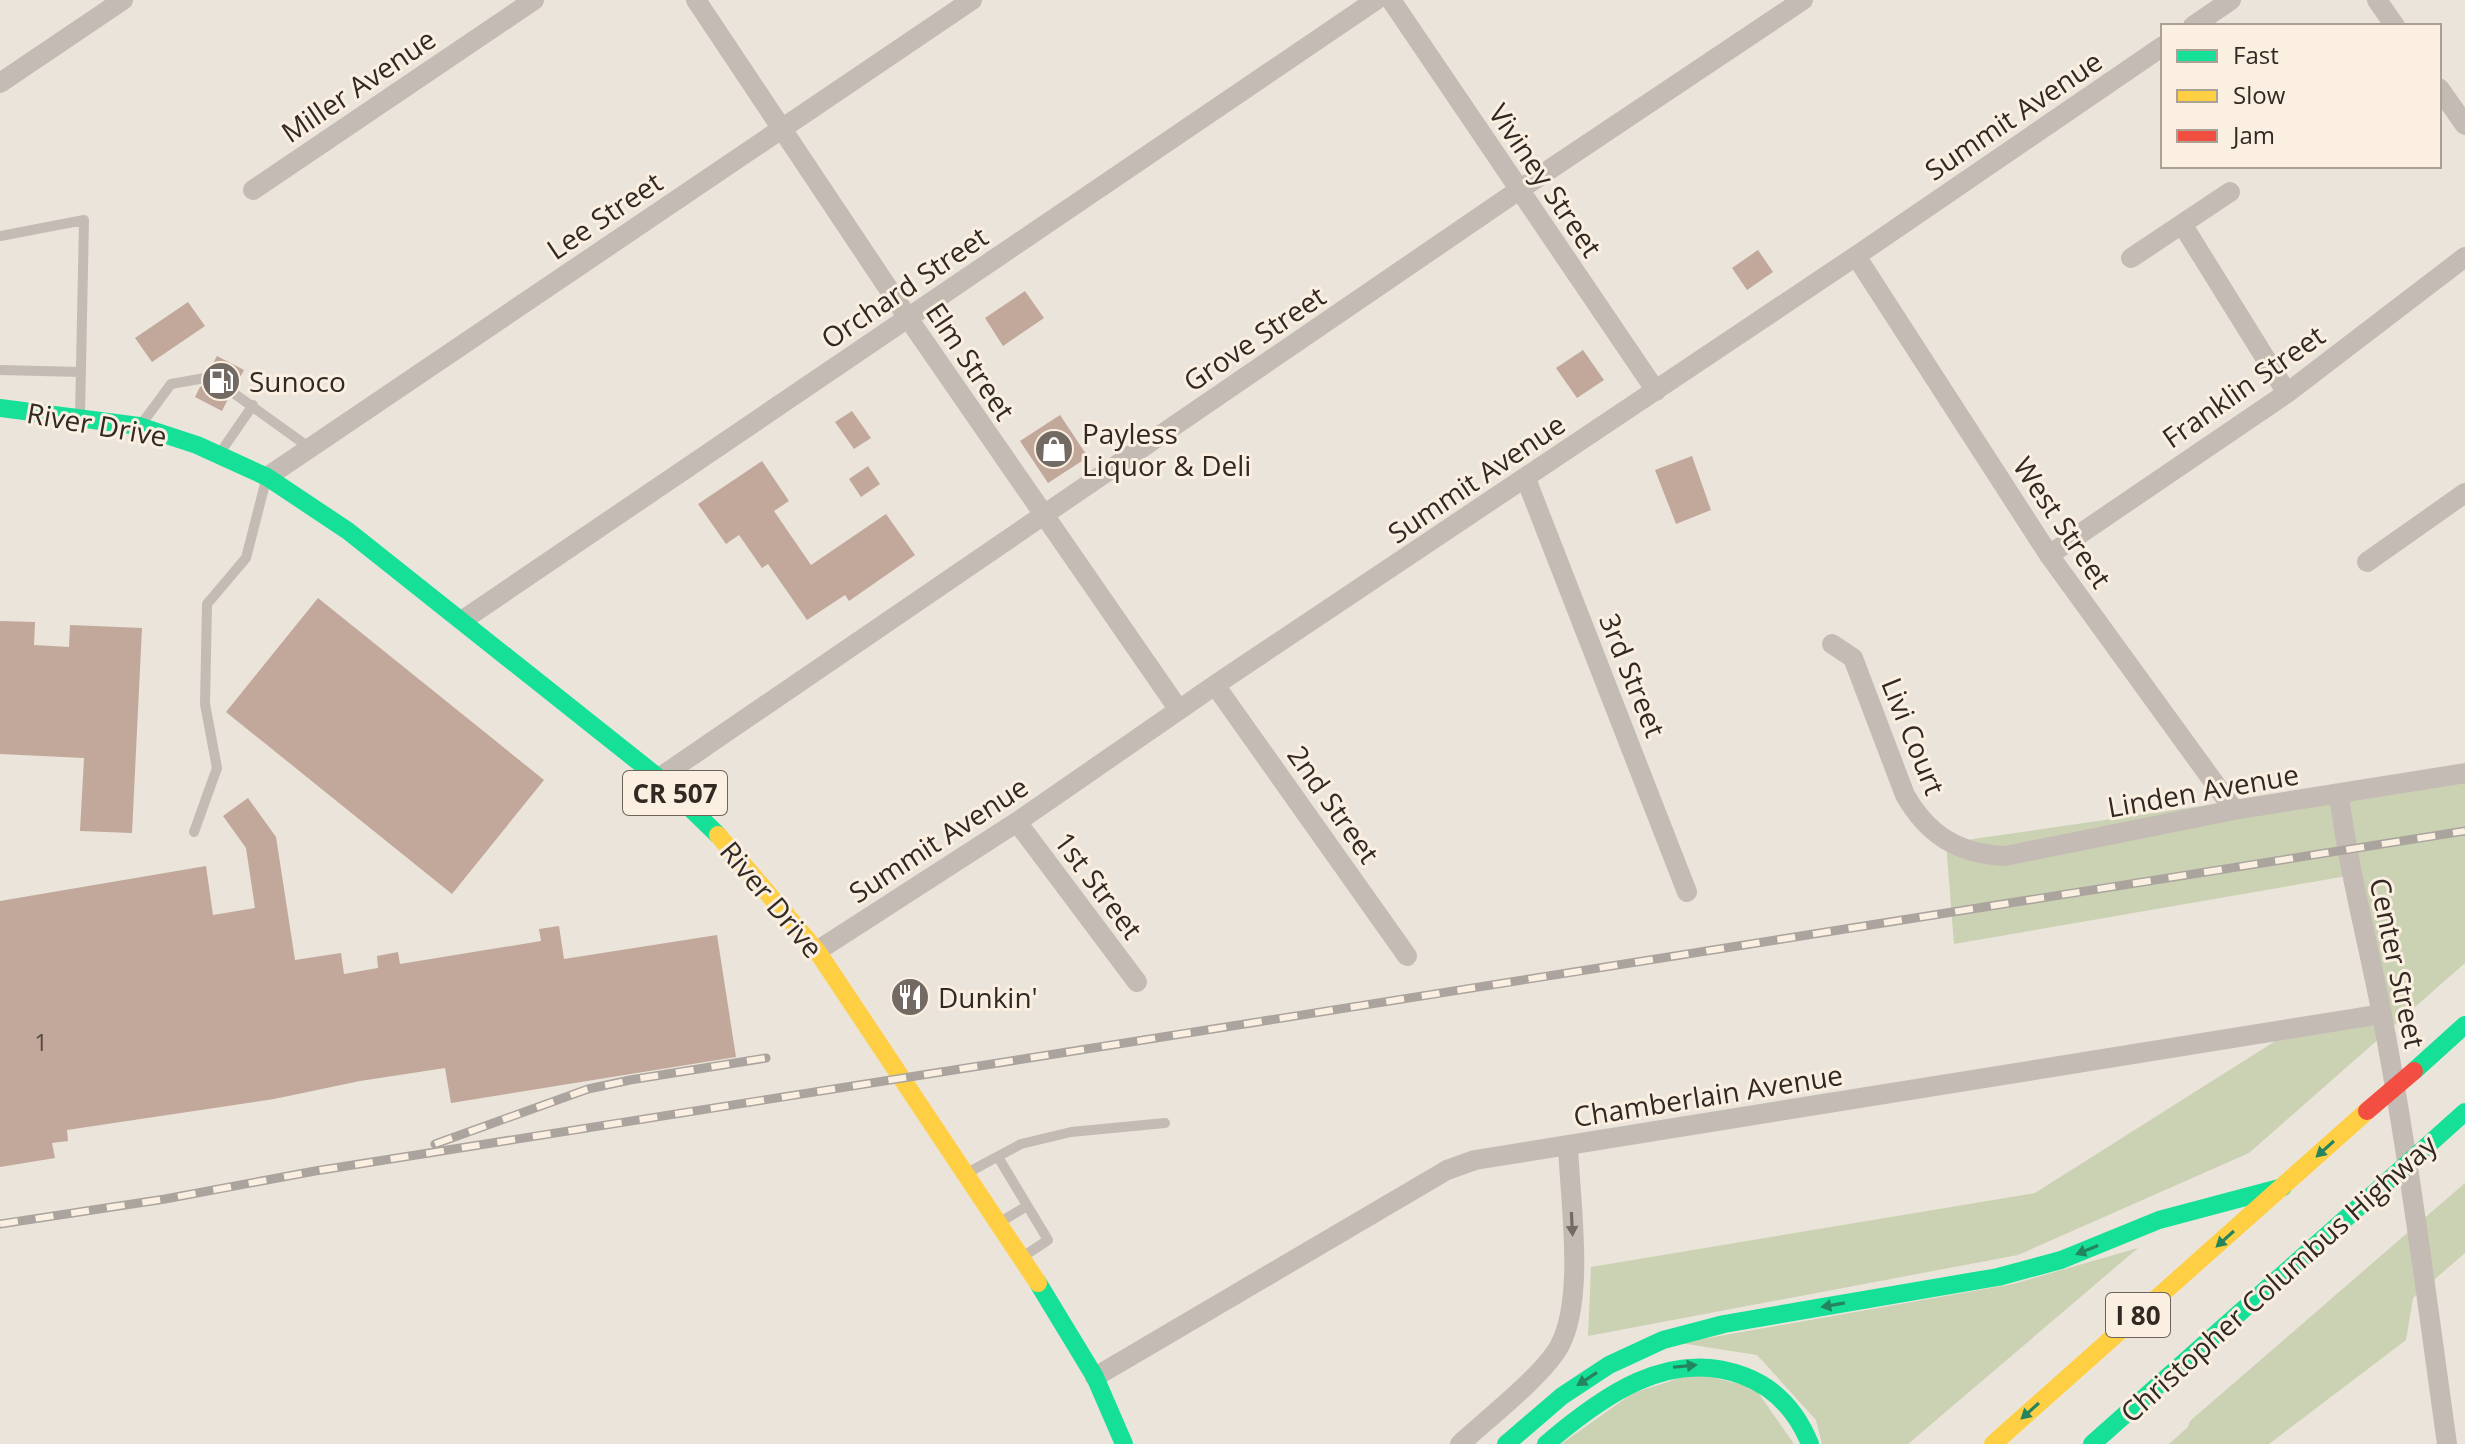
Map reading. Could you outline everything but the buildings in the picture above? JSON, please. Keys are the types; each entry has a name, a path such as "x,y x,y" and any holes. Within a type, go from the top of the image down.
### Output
{"main road":[{"name":"River Drive","path":"0,408 139,426 219,455 267,477 321,511 463,620 659,778 732,849 817,951 1023,1258 1095,1377 1124,1444"},
{"name":"I 80","path":"1993,1444 2465,1025"},
{"name":"Christopher Columbus Highway","path":"2092,1444 2465,1112"},
{"path":"1506,1444 1562,1396 1609,1365 1663,1340 1724,1324 1998,1277 2061,1260 2159,1220 2283,1187"},
{"path":"1546,1444 1612,1394 1652,1374 1670,1368 1698,1365 1726,1368 1760,1382 1789,1407 1810,1444"},
{"path":"2105,1444 2171,1374"}],"street":[{"path":"0,83 123,0"},
{"name":"Miller Avenue","path":"253,190 534,0"},
{"name":"Elm Street","path":"696,0 908,318 1179,710"},
{"name":"Lee Street","path":"267,477 972,0"},
{"name":"Orchard Street","path":"463,620 1376,0"},
{"name":"Viviney Street","path":"1391,0 1656,391"},
{"name":"Grove Street","path":"659,778 1519,190 1803,0"},
{"path":"2196,24 2231,0"},
{"path":"2377,0 2394,24"},
{"name":"Summit Avenue","path":"817,951 1017,822 1215,685 1526,479 2161,47"},
{"path":"2441,91 2465,125"},
{"path":"2131,258 2230,192"},
{"path":"2182,224 2287,393"},
{"name":"West Street","path":"1856,256 2049,555 2234,810"},
{"name":"Franklin Street","path":"2049,555 2287,393 2465,257"},
{"name":"3rd Street","path":"1526,479 1687,892"},
{"path":"2367,562 2465,493"},
{"name":"Livi Court","path":"1832,644 1853,658 1905,795 1916,815 1932,832 1952,845"},
{"name":"2nd Street","path":"1215,685 1407,956"},
{"name":"Linden Avenue","path":"1952,845 1983,855 2005,856 2234,810 2465,773"},
{"name":"Center Street","path":"2339,794 2346,850 2382,1014 2404,1144 2447,1444"},
{"name":"1st Street","path":"1017,822 1137,982"},
{"name":"Chamberlain Avenue","path":"1095,1377 1447,1170 1475,1160 2382,1014"},
{"path":"1460,1444 1542,1368 1559,1347 1570,1318 1575,1287 1568,1146"}],"lane":[{"path":"0,236 84,220 80,417"},
{"path":"0,370 81,372"},
{"path":"139,426 171,384 205,378"},
{"path":"232,392 310,448"},
{"path":"219,455 253,405"},
{"path":"194,832 217,768 205,704 207,604 246,558 267,477"},
{"path":"968,1173 1021,1144 1071,1132 1165,1123"},
{"path":"998,1157 1048,1240 1023,1258"},
{"path":"1000,1222 1027,1206"}],"green space":[{"path":"2465,768 2465,963 2249,1153 2018,1255 1588,1336 1591,1267 2035,1193 2291,1031 2380,1012 2353,875 1954,944 1946,843"},
{"path":"2465,1183 2465,1253 2413,1298 2406,1340 2269,1444 2169,1444 2188,1427 2190,1421"},
{"path":"2138,1248 1908,1444 1822,1444 1816,1420 1757,1355 1680,1343 2013,1284"},
{"path":"1696,1373 1755,1388 1794,1444 1561,1444 1633,1393"}],"railway":[{"path":"0,1224 165,1199 315,1171 2465,831"},
{"path":"435,1144 588,1089 766,1058"}],"traffic: fast":[{"path":"0,408 139,426 197,445 267,477 348,531 659,778 718,835"},
{"path":"2414,1071 2465,1025"},
{"path":"2427,1146 2465,1112"},
{"path":"2380,1188 2427,1146"},
{"path":"1506,1444 1562,1396 1609,1365 1663,1340 1724,1324 1998,1277 2061,1260 2159,1220 2283,1187"},
{"path":"2092,1444 2380,1188"},
{"path":"1038,1283 1095,1377 1124,1444"},
{"path":"1546,1444 1613,1394 1663,1372 1689,1368 1716,1369 1744,1376 1766,1387 1792,1412 1810,1444"}],"traffic: slow":[{"path":"718,835 817,951 1038,1283"},
{"path":"1993,1444 2367,1111"}],"traffic: jam":[{"path":"2367,1111 2414,1071"}],"place":[{"name":"Sunoco","path":"221,381"},
{"name":"Payless Liquor & Deli","path":"1054,449"},
{"name":"Dunkin'","path":"910,997"}]}
